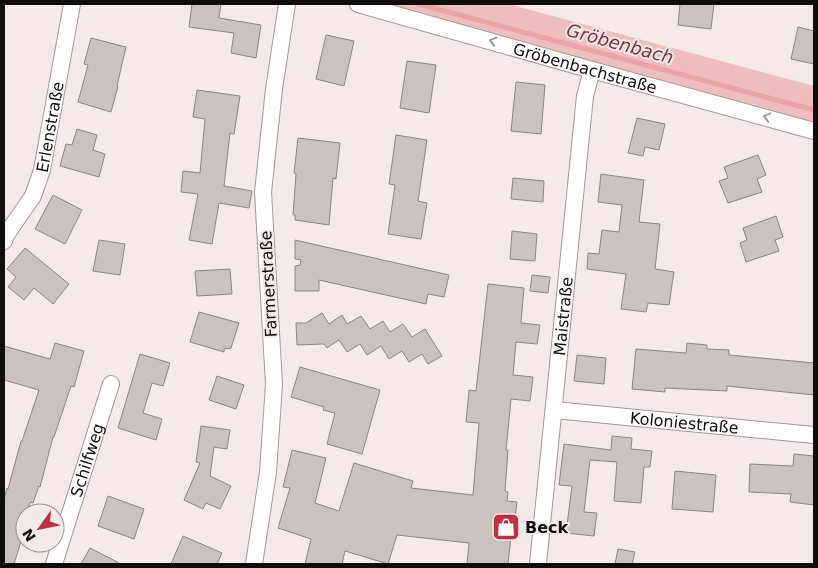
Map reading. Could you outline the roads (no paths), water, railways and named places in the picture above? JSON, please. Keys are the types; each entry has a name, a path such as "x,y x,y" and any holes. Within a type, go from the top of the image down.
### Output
{"street":[{"name":"Erlenstraße","path":"4,241 6,235 33,196 42,170 72,4"},
{"name":"Farmerstraße","path":"254,564 268,472 274,384 263,192 274,89 288,4"},
{"name":"Gröbenbachstraße","path":"358,4 814,130"},
{"name":"Maistraße","path":"538,564 585,96 592,70"},
{"name":"Schilfweg","path":"54,564 111,384"},
{"name":"Koloniestraße","path":"554,410 814,435"}],"waterway":[{"name":"Gröbenbach","path":"418,4 814,110"}],"place":[{"name":"Beck","path":"506,527"}]}
